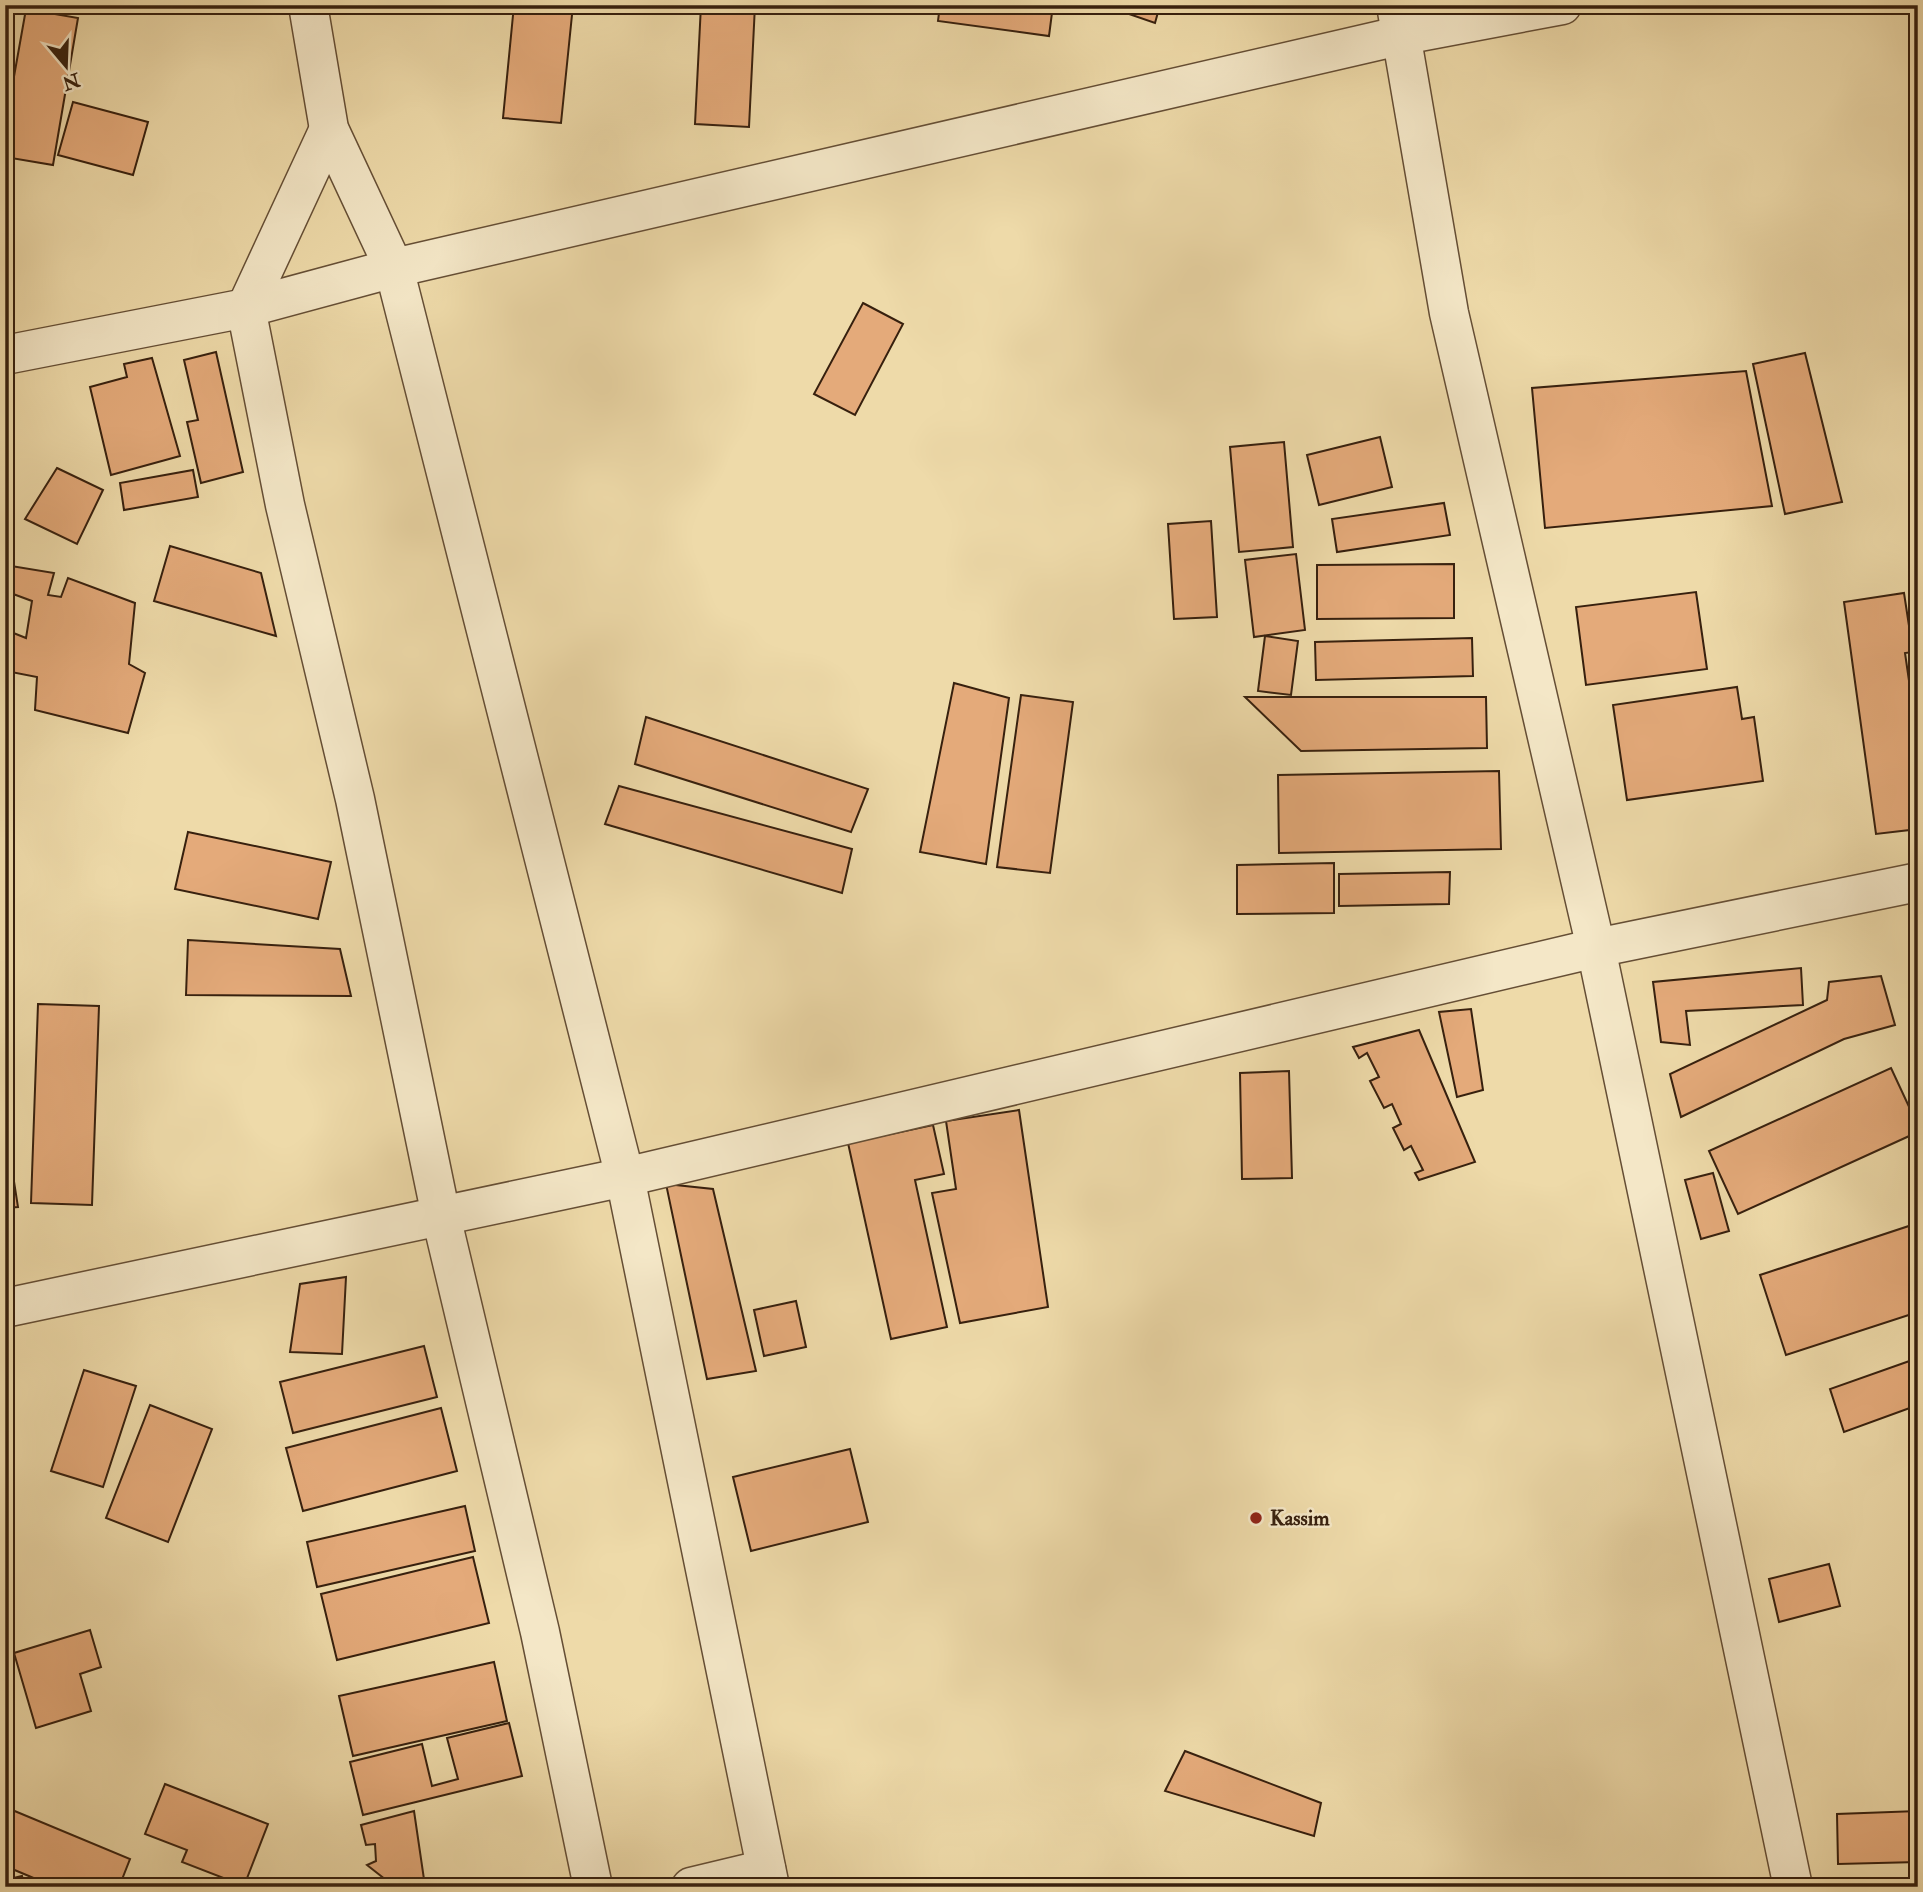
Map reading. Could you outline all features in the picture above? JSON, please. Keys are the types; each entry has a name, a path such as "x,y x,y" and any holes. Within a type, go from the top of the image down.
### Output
{"street":[{"path":"307,5 329,129 394,268 625,1177 768,1878 691,1887"},
{"path":"5,355 246,308 394,268 1399,20 1562,5"},
{"path":"1399,20 1449,313 1596,948 1793,1887"},
{"path":"329,129 246,308 285,505 355,799 441,1216 540,1632 593,1887"},
{"path":"5,1308 625,1177 1596,948 1918,882"}],"building":[{"path":"514,5 573,5 561,123 503,118"},
{"path":"701,5 755,5 749,127 695,124"},
{"path":"940,5 1053,5 1049,36 938,21"},
{"path":"1103,5 1160,5 1155,23"},
{"path":"26,9 78,18 53,165 5,157 5,127"},
{"path":"73,102 148,122 133,175 58,155"},
{"path":"863,303 903,324 855,415 814,394"},
{"path":"216,352 243,472 201,483 187,422 198,420 184,360"},
{"path":"1805,353 1842,502 1785,514 1753,364"},
{"path":"152,358 180,456 111,475 90,387 127,377 124,364"},
{"path":"1746,371 1772,506 1545,528 1532,388"},
{"path":"1380,437 1392,487 1319,505 1307,455"},
{"path":"1284,442 1293,547 1239,552 1230,447"},
{"path":"57,468 103,490 77,544 25,519"},
{"path":"193,470 198,497 124,510 120,483"},
{"path":"1444,503 1450,535 1337,552 1332,519"},
{"path":"1211,521 1217,617 1174,619 1168,524"},
{"path":"170,546 261,573 276,636 154,601"},
{"path":"1296,554 1305,630 1254,637 1245,560"},
{"path":"1454,564 1454,618 1317,619 1317,565"},
{"path":"5,565 54,573 48,595 61,597 68,578 135,603 129,664 145,673 128,733 35,710 37,677 11,672 11,632 26,638 32,601 5,591"},
{"path":"1696,592 1707,669 1586,685 1576,607"},
{"path":"1904,593 1913,652 1905,653 1918,743 1918,829 1876,834 1844,602"},
{"path":"1265,636 1298,641 1291,695 1258,691"},
{"path":"1472,638 1473,676 1316,680 1315,642"},
{"path":"954,683 1009,698 986,864 920,852"},
{"path":"1737,687 1742,719 1754,717 1763,781 1627,800 1613,705"},
{"path":"1021,695 1073,702 1050,873 997,867"},
{"path":"1245,697 1486,697 1487,748 1301,751"},
{"path":"646,717 868,789 851,832 635,764"},
{"path":"1499,771 1501,849 1279,853 1278,775"},
{"path":"619,786 852,849 842,893 605,824"},
{"path":"188,832 331,862 318,919 175,889"},
{"path":"1334,863 1334,913 1237,914 1237,865"},
{"path":"1450,872 1449,904 1339,906 1339,874"},
{"path":"188,940 340,949 351,996 186,995"},
{"path":"1801,968 1803,1005 1686,1011 1690,1045 1661,1042 1653,982"},
{"path":"1881,976 1895,1025 1844,1039 1681,1117 1670,1074 1827,1000 1829,982"},
{"path":"38,1004 99,1006 92,1205 31,1203"},
{"path":"1471,1009 1483,1090 1457,1097 1439,1012"},
{"path":"1419,1030 1475,1162 1419,1180 1415,1173 1423,1170 1411,1146 1404,1150 1393,1128 1401,1124 1392,1104 1384,1108 1370,1081 1379,1077 1367,1053 1359,1058 1353,1047"},
{"path":"1891,1068 1918,1126 1918,1132 1738,1214 1709,1151"},
{"path":"1289,1071 1292,1178 1242,1179 1240,1073"},
{"path":"1019,1110 1048,1307 960,1323 932,1193 956,1189 946,1121"},
{"path":"5,1124 18,1207 5,1208"},
{"path":"933,1125 944,1174 915,1180 947,1327 891,1339 848,1143"},
{"path":"1713,1173 1729,1231 1701,1239 1685,1180"},
{"path":"666,1184 713,1189 756,1371 707,1379"},
{"path":"1918,1223 1918,1312 1786,1355 1760,1275"},
{"path":"346,1277 342,1354 290,1352 300,1284"},
{"path":"796,1301 806,1347 764,1356 754,1310"},
{"path":"424,1346 437,1397 293,1433 280,1382"},
{"path":"1918,1358 1918,1405 1844,1432 1830,1389"},
{"path":"84,1370 136,1386 103,1487 51,1471"},
{"path":"150,1405 212,1429 168,1542 106,1518"},
{"path":"441,1408 457,1471 303,1511 286,1448"},
{"path":"850,1449 868,1522 751,1551 733,1477"},
{"path":"465,1506 475,1551 317,1587 307,1542"},
{"path":"473,1557 489,1623 337,1660 321,1594"},
{"path":"1829,1564 1840,1606 1779,1622 1769,1579"},
{"path":"90,1630 101,1667 80,1674 91,1711 36,1728 14,1653"},
{"path":"494,1662 507,1721 353,1756 339,1696"},
{"path":"509,1723 522,1776 363,1815 350,1762 422,1744 432,1786 458,1779 447,1738"},
{"path":"1185,1751 1321,1803 1314,1836 1165,1791"},
{"path":"165,1784 268,1824 244,1886 182,1862 187,1850 145,1834"},
{"path":"5,1807 130,1859 119,1887 55,1887 5,1866"},
{"path":"414,1811 425,1886 395,1887 367,1865 376,1861 375,1844 366,1845 361,1825"},
{"path":"1918,1811 1918,1862 1838,1864 1837,1814"},
{"path":"22,1876 25,1887 5,1887 5,1880"}],"place":[{"name":"Kassim","path":"1256,1518"}]}
